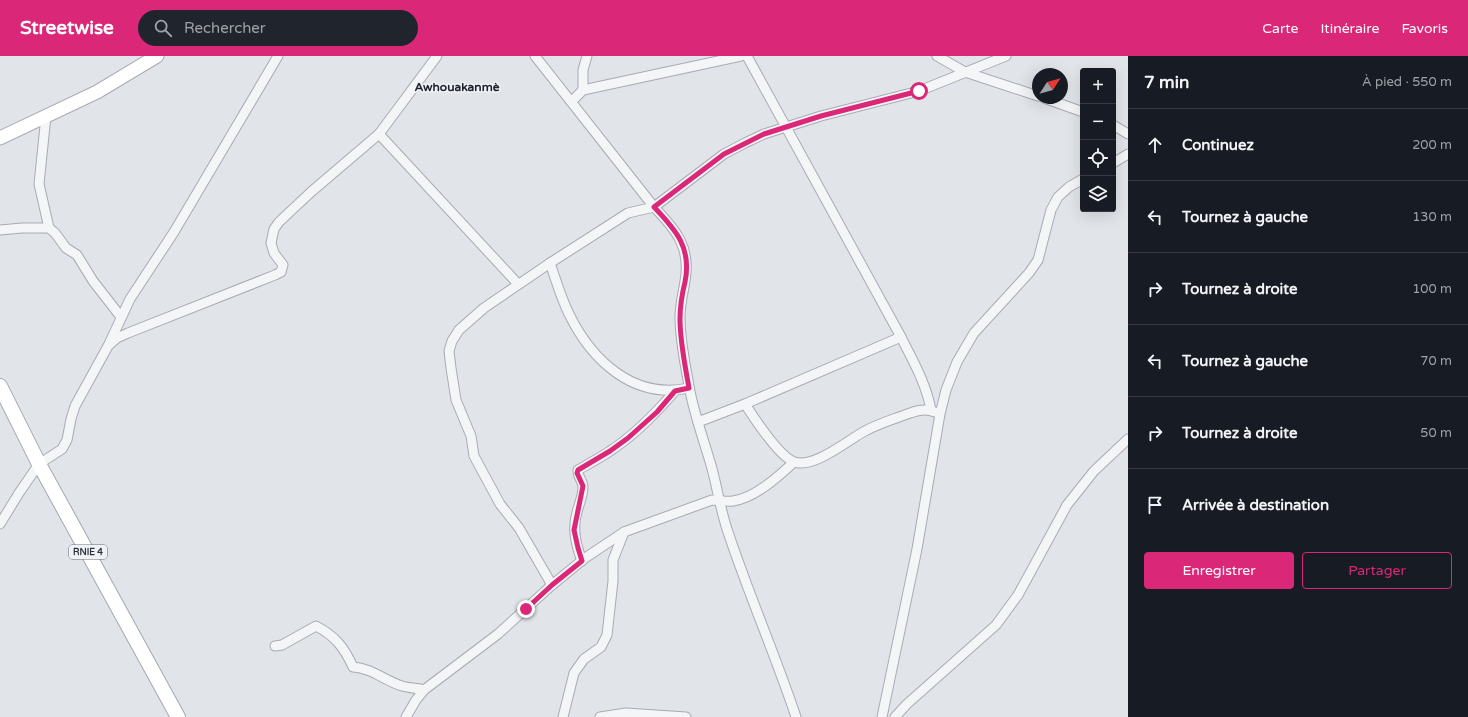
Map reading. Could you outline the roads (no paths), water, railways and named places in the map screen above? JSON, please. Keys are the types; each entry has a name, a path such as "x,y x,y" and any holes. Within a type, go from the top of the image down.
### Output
{"main road":[{"path":"0,138 97,92 157,56"},
{"name":"RNIE 4","path":"0,386 39,464 178,717"}],"street":[{"path":"0,524 39,464 62,449 67,440 75,406 108,346 130,299 174,232 278,56"},
{"path":"108,346 117,338 128,333 281,272 284,265 274,253 271,243 271,237 274,229 279,222 311,192 379,134 437,56"},
{"path":"536,56 654,207 673,226 682,244 686,256 685,281 680,304 681,341 689,388 733,546 796,717"},
{"path":"583,90 583,70 587,56"},
{"path":"572,101 583,90 741,56"},
{"path":"747,56 901,337 923,381 931,410"},
{"path":"937,56 965,72 1032,94"},
{"path":"552,585 519,528 500,504 474,456 469,430 456,400 449,351 452,341 460,330 484,308 550,262 628,213 654,207 724,154 764,134 821,116 912,94 1006,56"},
{"path":"1061,104 1080,111"},
{"path":"46,116 39,184 49,228 55,233 66,248 77,255 93,281 121,317"},
{"path":"1116,127 1128,134"},
{"path":"379,134 518,284"},
{"path":"1116,161 1128,154"},
{"path":"882,717 917,549 940,414 946,390 957,362 974,333 1029,273 1038,260 1051,210 1058,197 1069,187 1080,181"},
{"path":"0,230 49,228"},
{"path":"550,262 568,313 578,331 599,358 610,369 643,387 659,391 675,391 689,388"},
{"path":"698,422 745,404 901,337"},
{"path":"582,561 574,530 583,486 577,473 578,470 610,451 628,438 657,412 675,391"},
{"path":"745,404 765,434 781,452 794,462 804,463 814,460 878,424 917,411 931,410 940,414"},
{"path":"895,717 907,704 996,625 1018,595 1067,506 1094,471 1128,439"},
{"path":"406,717 424,690 498,634 552,585 582,561 624,532 704,502 720,500 732,502 750,495 772,480 794,462"},
{"path":"564,717 574,673 584,659 601,647 608,634 613,581 613,560 624,532"},
{"path":"275,646 282,645 316,626 327,632 338,641 347,654 353,667 372,671 403,686 424,690"},
{"path":"600,717 626,713 686,717"}],"district":[{"name":"Awhouakanmè","path":"457,87"}]}
